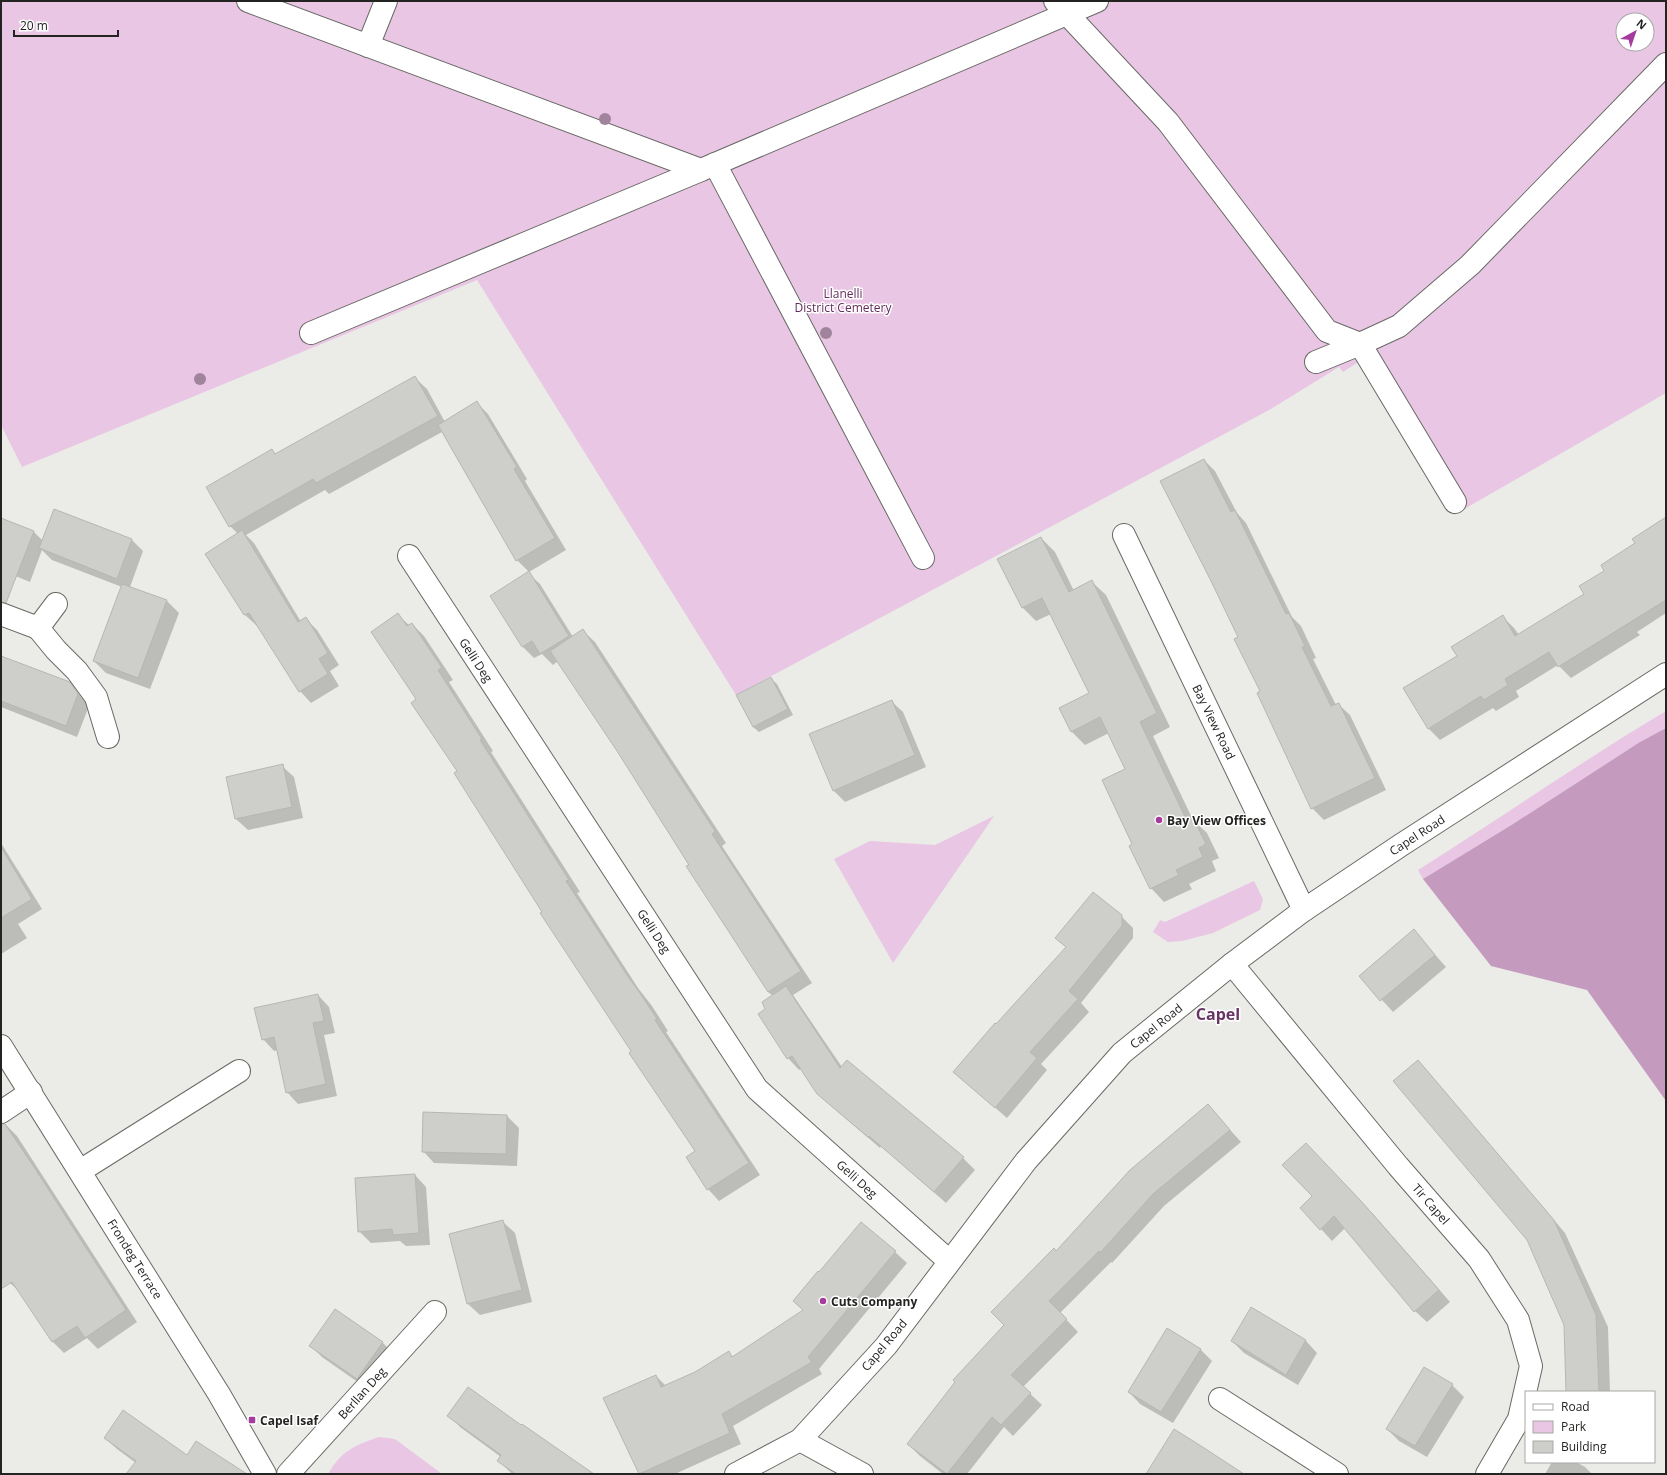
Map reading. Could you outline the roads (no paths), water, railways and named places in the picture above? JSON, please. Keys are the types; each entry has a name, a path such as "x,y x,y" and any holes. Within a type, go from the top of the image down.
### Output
{"street":[{"path":"248,1 368,46 708,167 923,558"},
{"path":"368,46 386,1"},
{"path":"311,333 708,167 1061,8 1097,1"},
{"path":"1061,8 1168,122 1327,332 1360,344 1455,502"},
{"path":"1316,362 1399,326 1470,265 1666,64"},
{"name":"Bay View Road","path":"1124,535 1304,910"},
{"name":"Gelli Deg","path":"409,556 757,1089 949,1262"},
{"path":"38,628 56,604"},
{"path":"1,614 38,628 56,650 77,670 96,697 108,737"},
{"name":"Capel Road","path":"736,1474 800,1440 886,1346 1026,1161 1122,1053 1232,964 1304,910 1401,845 1666,674"},
{"name":"Tir Capel","path":"1232,964 1398,1166 1479,1259 1518,1320 1531,1366 1525,1391"},
{"name":"Frondeg Terrace","path":"1,1046 219,1394 265,1474"},
{"path":"80,1170 239,1071"},
{"path":"1,1112 31,1092"},
{"name":"Berllan Deg","path":"288,1474 435,1312"},
{"name":"Tir Capel","path":"1487,1474 1519,1419 1525,1392"},
{"path":"1220,1399 1337,1474"},
{"path":"800,1440 862,1474"}],"place":[{"name":"Bay View Offices","path":"1159,820"},
{"name":"Cuts Company","path":"823,1301"},
{"name":"Capel Isaf","path":"252,1420"}],"district":[{"name":"Capel","path":"1218,1014"}],"park label":[{"name":"Llanelli District Cemetery","path":"843,300"}]}
